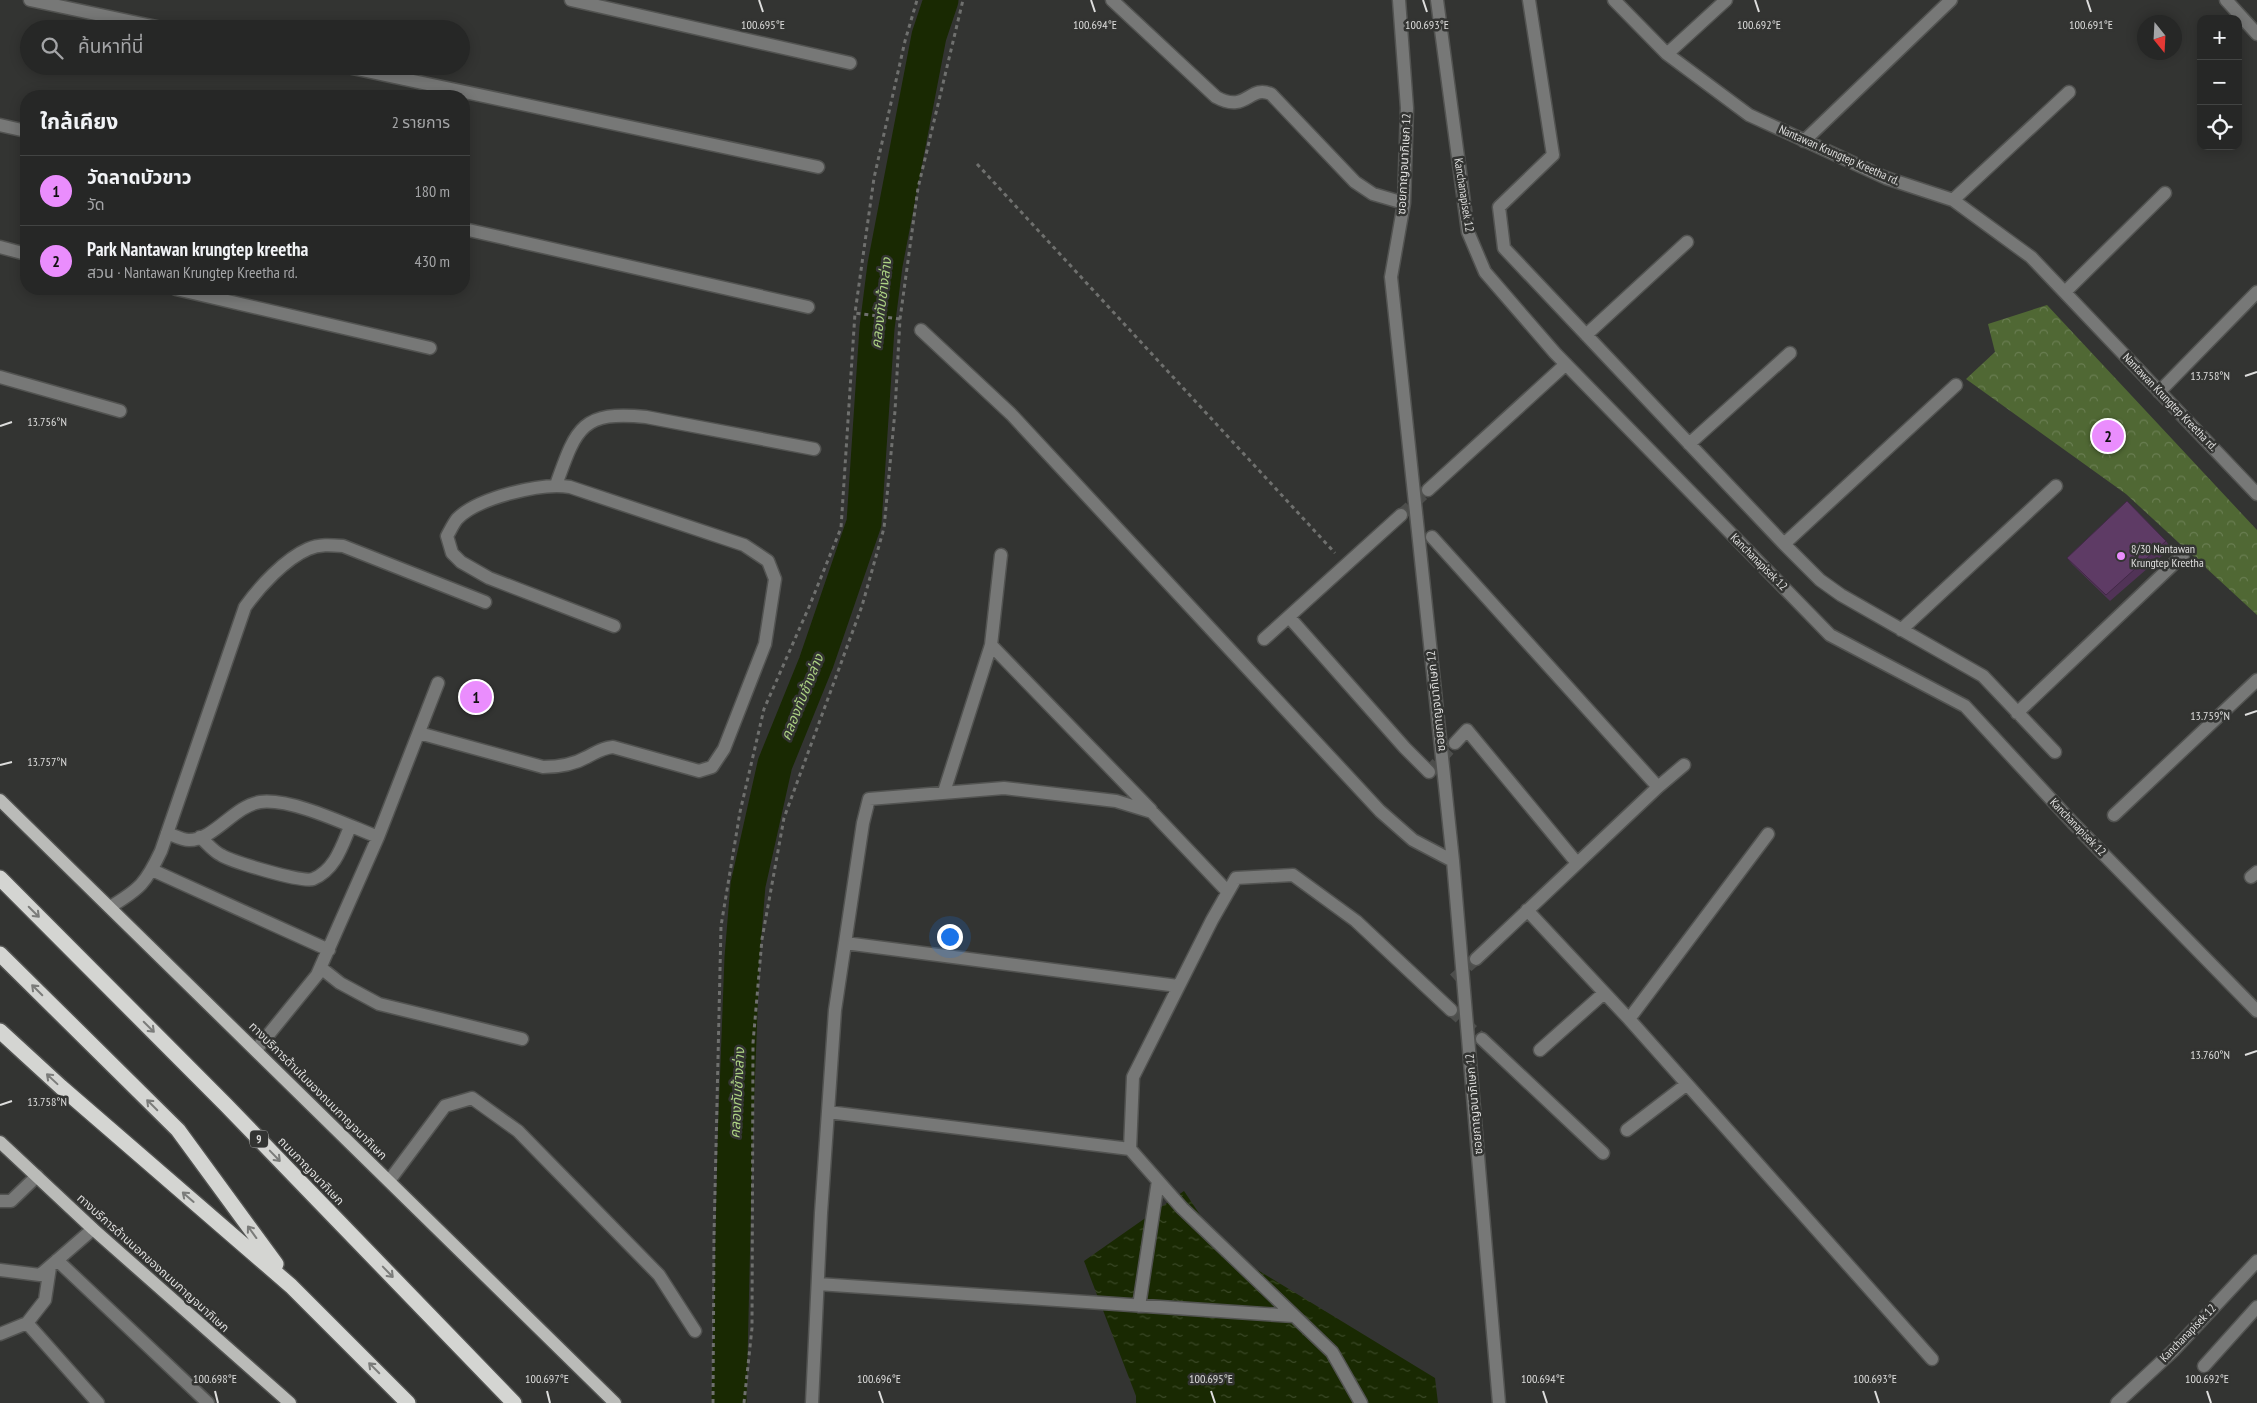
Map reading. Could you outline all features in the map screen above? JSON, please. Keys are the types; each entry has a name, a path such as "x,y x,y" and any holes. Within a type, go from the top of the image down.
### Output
{"highway":[{"name":"ถนนกาญจนาภิเษก","path":"0,878 226,1105 514,1403"},
{"path":"0,954 178,1130 291,1286"},
{"path":"0,1031 61,1087 291,1286 408,1403"}],"main road":[{"name":"ทางบริการด้านในของถนนกาญจนาภิเษก","path":"0,800 615,1403"},
{"name":"ทางบริการด้านนอกของถนนกาญจนาภิเษก","path":"0,1142 93,1229 290,1403"}],"street":[{"path":"30,0 124,20"},
{"path":"571,0 850,63"},
{"path":"1112,0 1216,97 1228,104 1241,102 1257,92 1264,91 1272,94 1355,182 1373,194 1404,203"},
{"name":"ซอยกาญจนาภิเษก 12","path":"1399,0 1407,108 1404,203 1390,277 1453,861 1499,1403"},
{"name":"Kanchanapisek 12","path":"1437,0 1468,232 1485,272 1566,364 1830,636 1965,706 2073,822 2257,1011"},
{"path":"1529,0 1553,155 1500,207 1504,248 1820,580 1862,608 1983,676 2055,752"},
{"name":"Nantawan Krungtep Kreetha rd.","path":"1614,0 1668,54 1749,115 1886,178 1953,200 2031,257 2159,392 2256,490"},
{"path":"1668,54 1726,0"},
{"path":"1804,141 1951,0"},
{"path":"2226,0 2257,34"},
{"path":"384,75 455,90"},
{"path":"1953,200 2069,92"},
{"path":"470,93 818,167"},
{"path":"0,125 20,130"},
{"path":"2065,292 2165,193"},
{"path":"470,230 808,307"},
{"path":"1586,335 1687,242"},
{"path":"0,247 20,252"},
{"path":"2159,392 2257,292"},
{"path":"202,295 430,348"},
{"path":"921,330 1011,414 1380,811 1413,840 1453,861"},
{"path":"1689,444 1790,353"},
{"path":"1428,490 1566,364"},
{"path":"0,377 120,412"},
{"path":"1784,544 1956,385"},
{"path":"556,484 571,443 585,426 602,417 621,414 814,448"},
{"path":"419,733 543,767 561,767 587,758 602,748 613,746 699,772 712,766 724,749 765,644 775,579 768,561 744,545 556,484 490,498 457,519 447,536 452,553 461,562 489,578 614,626"},
{"path":"1901,630 2056,486"},
{"path":"1264,639 1405,512"},
{"path":"1432,537 1658,787"},
{"path":"110,907 138,890 152,870 167,834 245,607 256,592 289,562 308,549 324,544 343,546 484,602"},
{"path":"944,792 990,645 1001,555"},
{"path":"2017,713 2183,555"},
{"path":"1289,617 1405,748 1429,772"},
{"path":"990,645 1228,892"},
{"path":"2114,815 2257,680"},
{"path":"256,1050 318,975 378,837 438,683"},
{"path":"1455,743 1466,730 1577,864"},
{"path":"1476,959 1658,787 1684,765"},
{"path":"812,1403 835,1010 863,823 869,799 1004,788 1116,801 1152,812"},
{"path":"167,834 189,840 200,837 240,810 259,802 283,802 378,837"},
{"path":"200,837 221,856 296,880 312,879 326,871 335,861 350,826"},
{"path":"1629,1019 1768,834"},
{"path":"152,870 328,950"},
{"path":"1130,1149 1133,1077 1178,986 1236,878 1294,875 1356,920 1451,1010"},
{"path":"1527,910 1629,1019 1932,1359"},
{"path":"845,943 1178,986"},
{"path":"321,968 340,983 379,1004 522,1039"},
{"path":"1540,1050 1604,993"},
{"path":"1482,1039 1603,1153"},
{"path":"1627,1130 1687,1084"},
{"path":"389,1181 446,1106 472,1098 518,1131 659,1275 694,1331"},
{"path":"828,1112 1130,1149 1182,1208 1332,1352 1361,1403"},
{"path":"0,1201 11,1201 37,1176"},
{"path":"1139,1306 1158,1181"},
{"path":"0,1270 40,1275 93,1229"},
{"name":"Kanchanapisek 12","path":"2122,1402 2174,1350 2257,1261"},
{"path":"0,1334 27,1323 45,1300 54,1263"},
{"path":"54,1263 208,1403"},
{"path":"818,1284 1294,1316"},
{"path":"2204,1366 2257,1307"},
{"path":"27,1323 98,1403"}],"path":[{"path":"712,1403 715,1159 722,926 740,812 764,709 841,528 855,313 874,178 905,41 917,0"},
{"path":"744,1403 752,1328 753,1043 762,939 784,818 862,606 884,528 895,411 900,319 918,188 963,0"},
{"path":"977,164 1346,565"},
{"path":"855,313 900,319"}],"green space":[{"path":"2047,305 2257,530 2257,615 2126,494 1966,379 1995,352 1988,324"}],"water":[{"path":"1184,1191 1223,1249 1435,1378 1438,1403 1136,1403 1136,1396 1084,1261"}],"building":[{"name":"8/30 Nantawan Krungtep Kreetha","path":"2127,501 2166,541 2106,595 2067,558"}],"waterway":[{"name":"คลองทับช้างล่าง","path":"729,1403 735,1143 742,958 748,885 775,764 816,663 864,523 877,328 885,265 929,36 941,0"}],"tunnel":[{"path":"1401,515 1428,490"},
{"path":"1429,772 1455,743"},
{"path":"1454,979 1476,959"},
{"path":"1451,1010 1482,1039"}],"place":[{"name":"Park Nantawan krungtep kreetha","path":"2108,436"},
{"name":"8/30 Nantawan Krungtep Kreetha","path":"2121,556"},
{"name":"วัดลาดบัวขาว","path":"476,697"}]}
